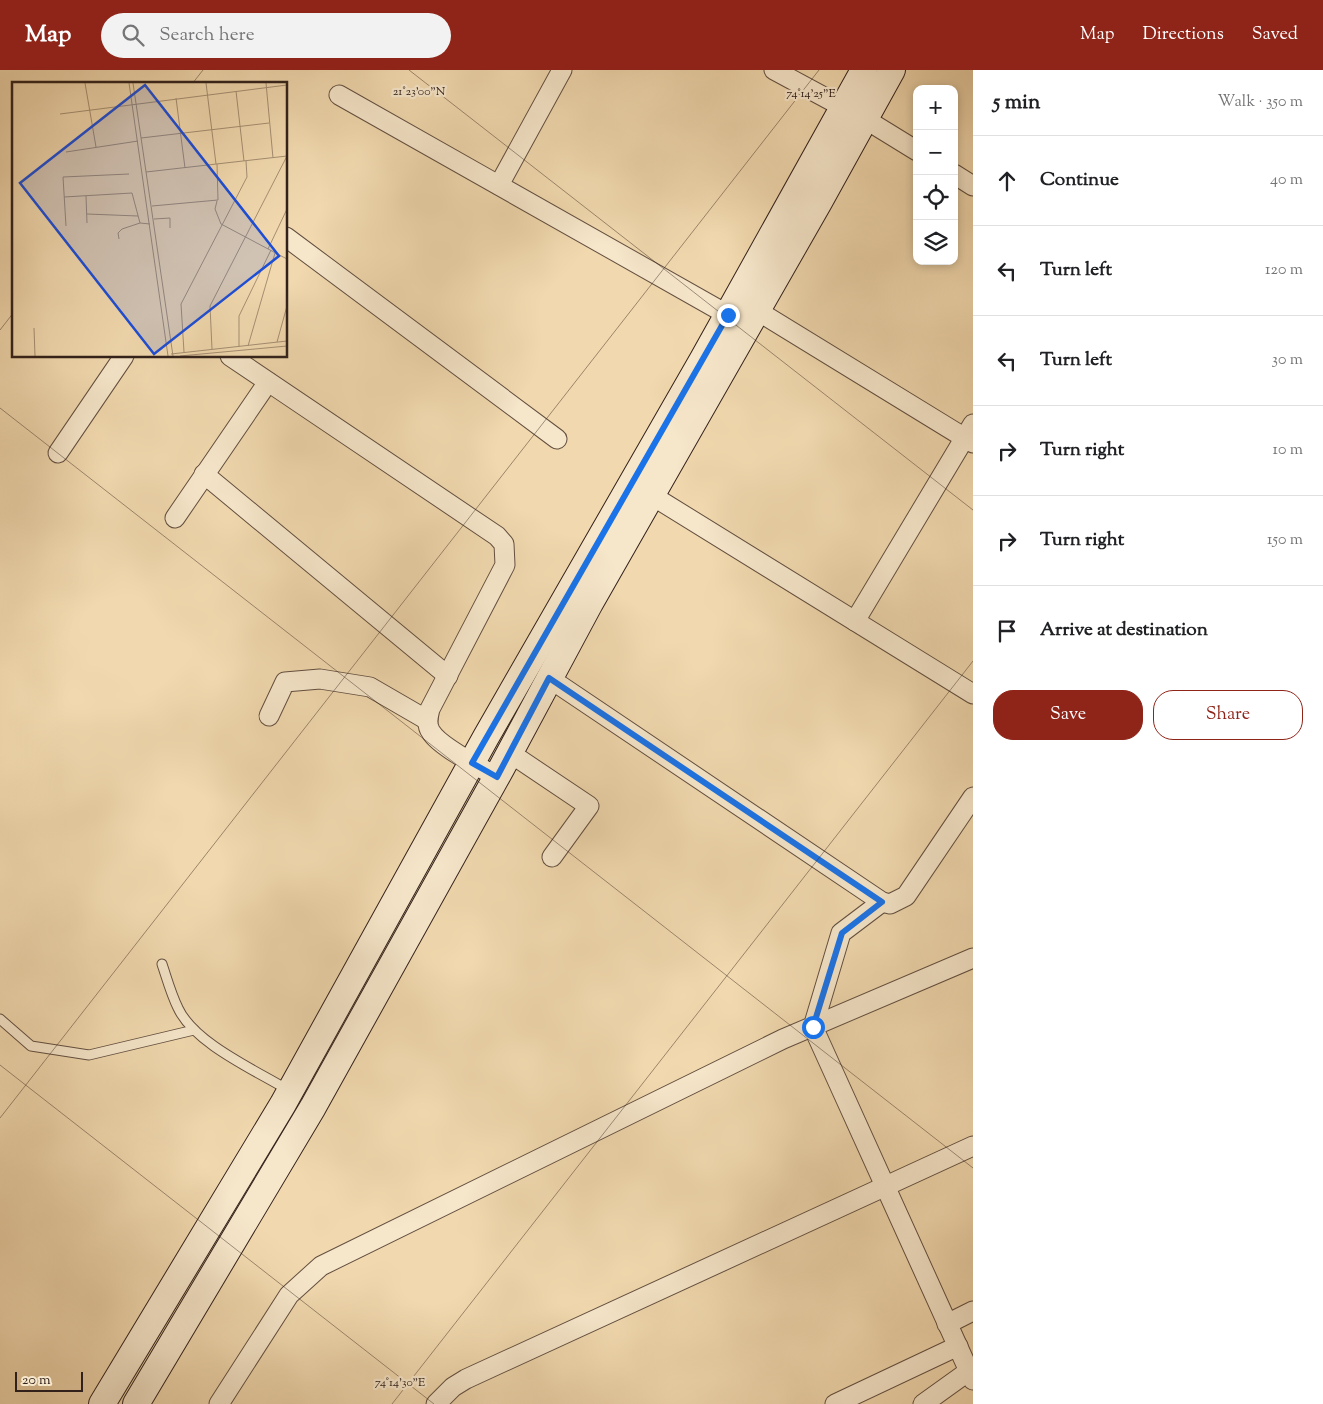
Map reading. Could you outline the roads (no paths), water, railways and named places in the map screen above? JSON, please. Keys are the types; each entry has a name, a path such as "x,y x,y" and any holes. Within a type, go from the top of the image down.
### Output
{"main road":[{"path":"102,1404 301,1099 497,777 549,678 756,310 854,114 864,70"},
{"path":"136,1404 301,1099 472,763 728,315 854,114 892,70"}],"street":[{"path":"499,185 562,70"},
{"path":"774,70 913,149"},
{"path":"340,96 728,315"},
{"path":"956,175 973,186"},
{"path":"288,238 557,439"},
{"path":"756,310 970,435 855,621"},
{"path":"58,453 123,358"},
{"path":"233,358 497,536 504,544 505,565 427,720"},
{"path":"174,518 268,382"},
{"path":"204,474 448,676"},
{"path":"651,495 973,694"},
{"path":"549,678 882,902 890,904 906,896 973,797"},
{"path":"269,716 285,682 320,679 370,686 427,720 431,732 472,763 497,777"},
{"path":"510,753 588,806 552,857"},
{"path":"882,902 842,933 813,1027 971,1376 923,1404"},
{"path":"219,1404 288,1295 320,1266 813,1027 973,958"},
{"path":"436,1404 453,1387 466,1379 973,1146"},
{"path":"947,1324 973,1311"},
{"path":"835,1404 958,1346"}],"lane":[{"path":"162,964 178,1009 194,1030 218,1048 301,1099"},
{"path":"0,1019 31,1046 89,1055 194,1030"}]}
